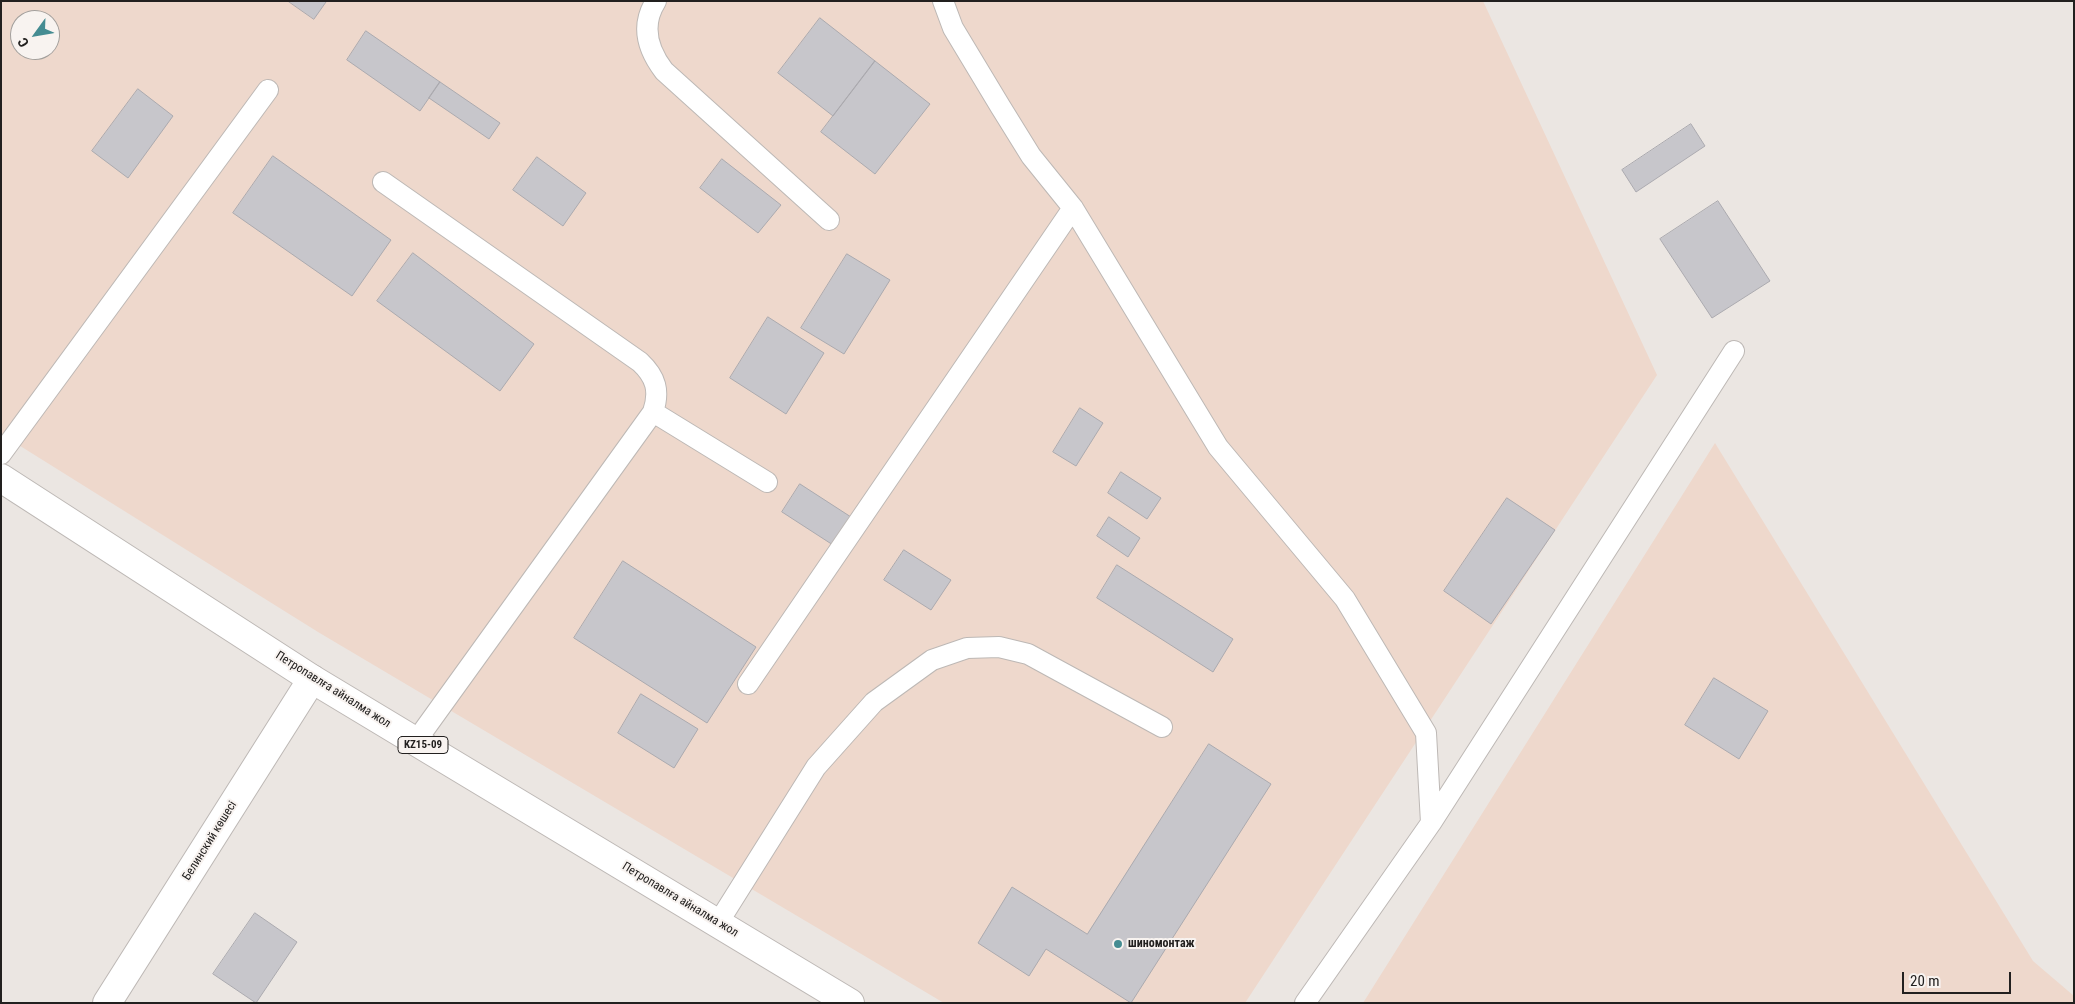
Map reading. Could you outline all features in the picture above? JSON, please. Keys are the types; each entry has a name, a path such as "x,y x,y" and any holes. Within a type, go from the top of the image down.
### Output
{"main road":[{"name":"Петропавлға айналма жол","path":"1,478 312,679 850,1003"},
{"name":"Белинский көшесі","path":"107,1003 312,679"}],"lane":[{"path":"656,1 647,21 647,41 654,57 664,71 829,220"},
{"path":"943,1 953,28 1026,148 1073,208 1218,447 1345,599 1426,733 1431,823"},
{"path":"1,454 268,90"},
{"path":"383,182 640,362 651,372 656,384 657,400 653,412 416,741"},
{"path":"748,684 1073,208"},
{"path":"1305,1003 1431,823 1734,351"},
{"path":"653,412 767,482"},
{"path":"718,923 816,767 874,702 932,660 967,648 999,647 1028,654 1162,727"}],"shaded area":[{"path":"1,1 1483,1 1657,375 1245,1003 944,1003 318,632 1,434"},
{"path":"1715,443 2033,961 2074,996 2074,1003 1363,1003"}],"building":[{"path":"288,1 326,1 326,2 314,19"},
{"path":"820,18 875,61 833,116 778,73"},
{"path":"366,31 440,82 420,111 347,60"},
{"path":"875,61 930,104 875,174 821,132"},
{"path":"440,82 500,123 489,139 429,98"},
{"path":"138,89 173,116 128,178 92,151"},
{"path":"1691,124 1705,146 1636,192 1622,170"},
{"path":"273,156 391,240 352,296 233,213"},
{"path":"537,157 586,193 563,226 513,190"},
{"path":"722,159 781,205 758,233 700,188"},
{"path":"1718,201 1770,281 1712,318 1660,239"},
{"path":"413,253 534,344 500,391 377,301"},
{"path":"847,254 890,280 844,354 801,328"},
{"path":"768,317 824,353 786,414 730,378"},
{"path":"1080,408 1103,423 1076,466 1053,452"},
{"path":"1121,472 1161,498 1147,519 1108,493"},
{"path":"800,484 851,517 833,545 782,512"},
{"path":"1507,498 1555,530 1491,624 1444,591"},
{"path":"1109,517 1140,538 1128,557 1097,536"},
{"path":"904,550 951,580 931,610 884,580"},
{"path":"623,561 756,647 707,723 574,638"},
{"path":"1117,565 1233,639 1213,672 1097,598"},
{"path":"1714,678 1768,711 1739,759 1685,725"},
{"path":"641,694 698,729 674,768 618,733"},
{"path":"1209,744 1271,784 1131,1003 1046,949 1029,976 978,943 1012,887 1087,934"},
{"path":"255,913 297,942 256,1003 213,974"}],"place":[{"name":"шиномонтаж","path":"1118,944"}]}
